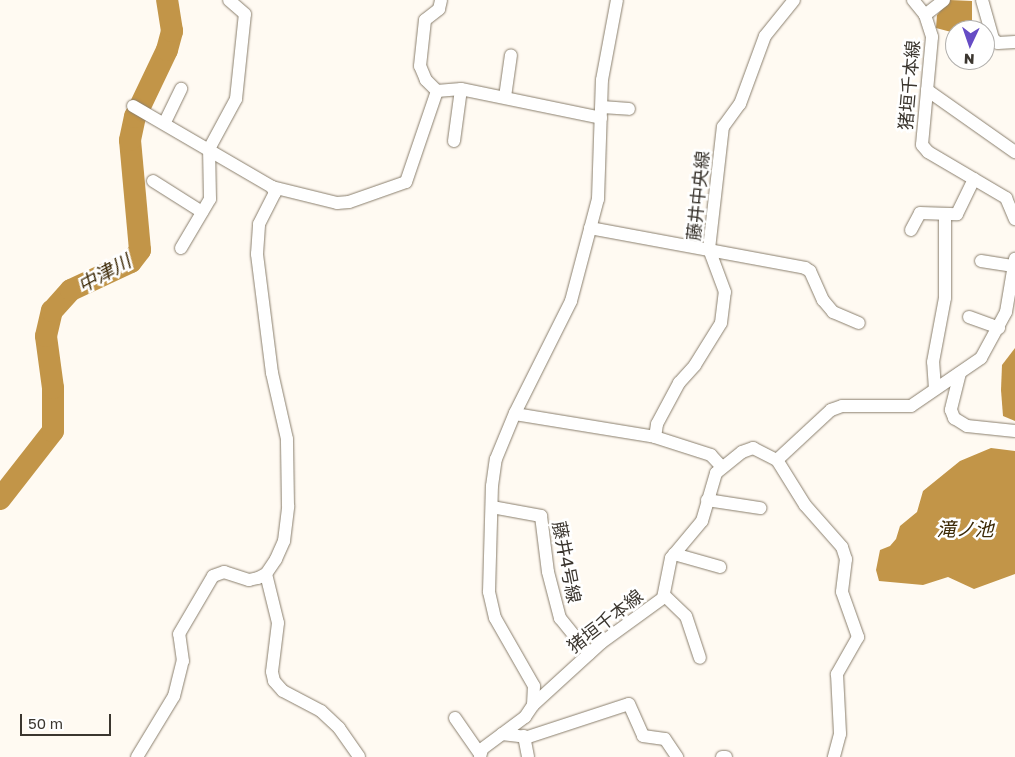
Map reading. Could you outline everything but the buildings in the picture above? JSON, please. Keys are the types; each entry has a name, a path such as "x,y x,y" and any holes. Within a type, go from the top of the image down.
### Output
{"street":[{"path":"181,248 210,199 210,148 236,99 245,14 229,0"},
{"path":"437,92 426,80 420,66 425,20 439,9 441,0"},
{"path":"533,705 534,686 501,631 489,592 496,459 515,414 571,301 598,199 602,80 617,0"},
{"name":"藤井中央線","path":"655,437 656,424 669,399 695,366 721,323 725,292 710,251 723,127 740,104 764,36 794,0"},
{"name":"猪垣千本線","path":"913,0 925,15 932,37 922,145 928,152 1006,198 1015,219"},
{"path":"925,15 944,0"},
{"path":"982,0 993,39 998,43 1015,42"},
{"path":"505,97 511,55"},
{"path":"437,92 461,89 601,112 629,109"},
{"path":"454,141 461,89"},
{"path":"163,121 181,90"},
{"path":"927,90 1015,152"},
{"path":"134,106 210,148 272,187 337,203 398,187 410,174 437,92"},
{"path":"911,230 920,213 957,214 974,179"},
{"path":"152,181 202,212"},
{"path":"137,757 174,696 183,661 179,634 213,576 224,572 249,580 266,574 284,541 289,466 258,272 259,224 275,193 272,187"},
{"path":"935,390 933,362 945,298 945,215"},
{"path":"590,228 805,268 810,271 823,300 833,312 859,322"},
{"path":"834,757 840,734 837,674 858,637 842,592 846,559 842,547 805,505 777,460 836,407 911,406 981,358 999,328 1008,305 1015,262 981,261"},
{"path":"969,317 999,328"},
{"path":"960,373 951,410 954,418 967,426 1015,431"},
{"path":"515,414 655,437 711,455 722,468"},
{"name":"猪垣千本線","path":"480,755 502,734 525,717 533,705 589,654 664,595 674,554 702,521 716,473 753,448 777,460"},
{"path":"707,500 760,508"},
{"name":"藤井4号線","path":"492,507 541,516 548,572 560,618 589,654"},
{"path":"674,554 720,568"},
{"path":"266,574 278,624 273,652 274,681 283,691 321,711 339,728 359,757"},
{"path":"664,595 686,616 700,658"},
{"path":"502,734 524,736 630,702 643,736 665,739 676,757"},
{"path":"455,718 480,755"},
{"path":"524,736 528,757"}],"water":[{"path":"950,0 972,1 972,20 945,20 945,30 936,28 937,15"},
{"path":"1015,348 1015,421 1003,416 1001,390 1002,365"},
{"name":"滝ノ池","path":"991,448 1015,451 1015,574 974,589 948,577 923,585 879,581 876,570 880,550 890,546 896,539 900,526 917,512 923,491 960,461"}],"waterway":[{"name":"中津川","path":"0,499 53,431 53,388 46,336 52,311 71,290 131,262 140,250 130,140 135,117 167,50 172,31 167,0"}]}
